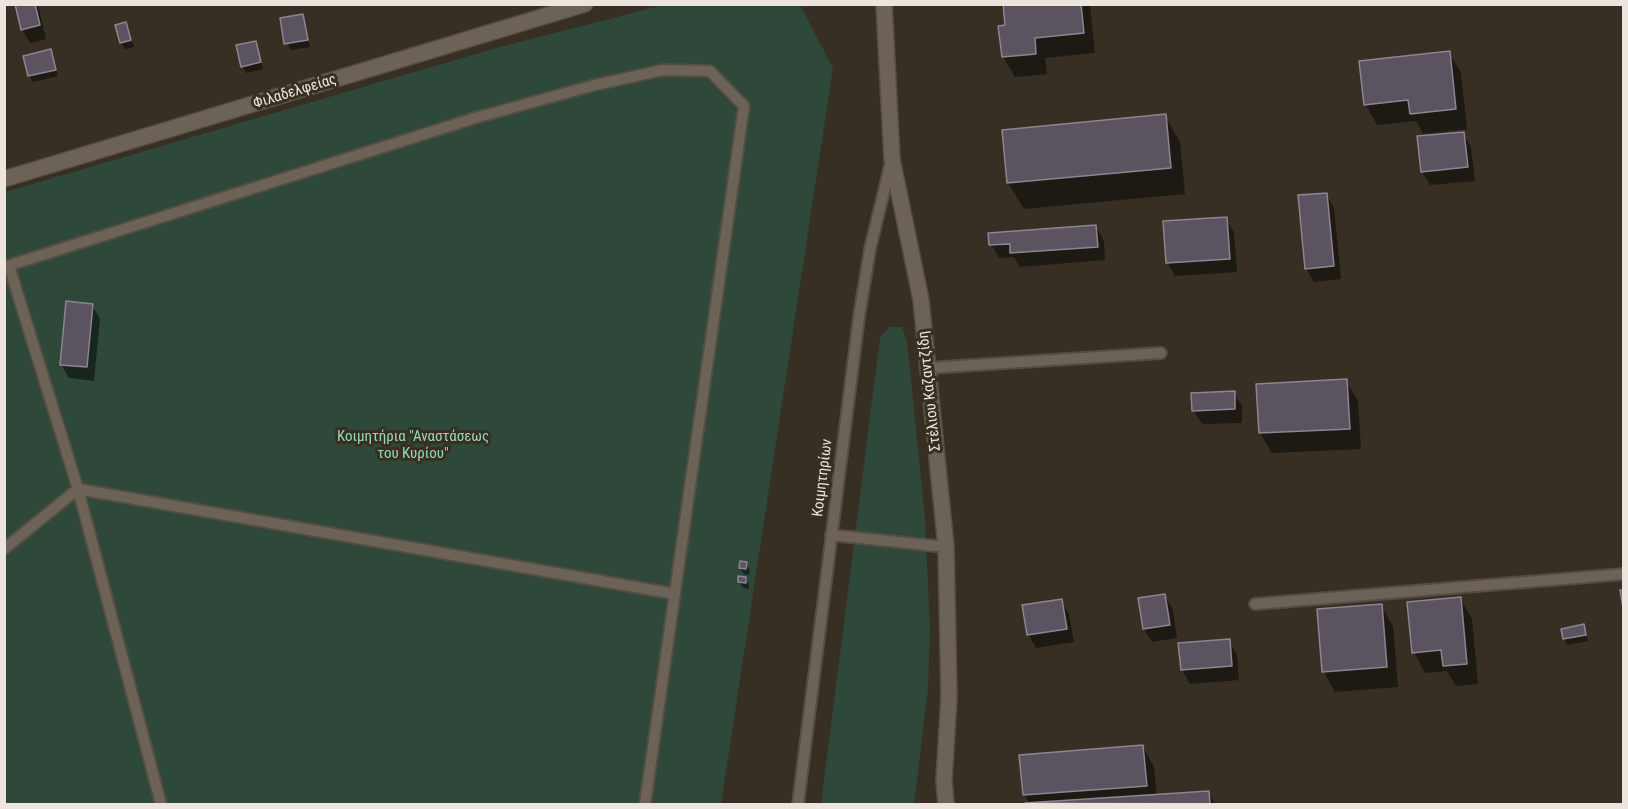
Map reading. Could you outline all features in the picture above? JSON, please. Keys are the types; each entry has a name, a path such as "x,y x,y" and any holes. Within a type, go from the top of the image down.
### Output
{"main road":[{"name":"Φιλαδελφείας","path":"4,179 585,4"},
{"name":"Στέλιου Καζαντζίδη","path":"884,4 892,159 921,300 946,547 949,697 944,780 946,804"},
{"name":"Στέλιου Καζαντζίδη","path":"938,804 944,780"}],"lane":[{"path":"161,804 78,489 7,267 475,118 573,91 663,70 710,71 744,106 645,804"},
{"name":"Κοιμητηρίων","path":"798,804 859,317 870,249 892,159"},
{"path":"928,368 1161,353"},
{"path":"4,549 78,489 675,594"},
{"path":"831,535 946,547"},
{"path":"1255,604 1623,574"}],"green space":[{"name":"Κοιμητήρια \"Αναστάσεως του Κυρίου\"","path":"664,5 800,5 833,68 721,804 5,804 5,192 496,48"},
{"path":"889,327 902,327 907,341 925,518 930,629 928,689 914,804 821,804 880,338"}],"building":[{"path":"15,4 35,4 40,25 21,30"},
{"path":"1003,4 1081,4 1084,33 1035,38 1036,54 1002,57 998,26 1005,25"},
{"path":"303,14 308,40 284,44 280,18"},
{"path":"126,22 131,40 120,43 115,25"},
{"path":"256,41 261,62 241,67 236,45"},
{"path":"51,49 56,70 28,76 23,56"},
{"path":"1450,51 1456,109 1410,114 1408,100 1364,105 1359,61"},
{"path":"1166,114 1171,168 1007,183 1002,130"},
{"path":"1464,132 1468,167 1421,172 1417,136"},
{"path":"1327,193 1334,266 1305,269 1298,195"},
{"path":"1227,217 1230,259 1166,263 1163,221"},
{"path":"1096,225 1098,247 1010,253 1010,244 989,245 988,233"},
{"path":"66,301 93,304 87,367 60,365"},
{"path":"1347,379 1350,429 1259,433 1256,384"},
{"path":"1235,391 1235,409 1192,411 1191,393"},
{"path":"740,561 747,562 746,569 739,568"},
{"path":"738,576 746,577 746,583 738,582"},
{"path":"1620,590 1624,590 1624,614"},
{"path":"1165,594 1170,625 1143,629 1138,598"},
{"path":"1461,597 1467,664 1443,666 1441,650 1412,653 1407,602"},
{"path":"1062,599 1067,629 1027,635 1022,605"},
{"path":"1382,604 1387,667 1322,672 1317,609"},
{"path":"1584,624 1586,635 1563,639 1561,629"},
{"path":"1230,639 1232,666 1181,670 1178,643"},
{"path":"1143,745 1147,786 1023,795 1019,755"},
{"path":"1209,791 1210,804 1025,803"}]}
